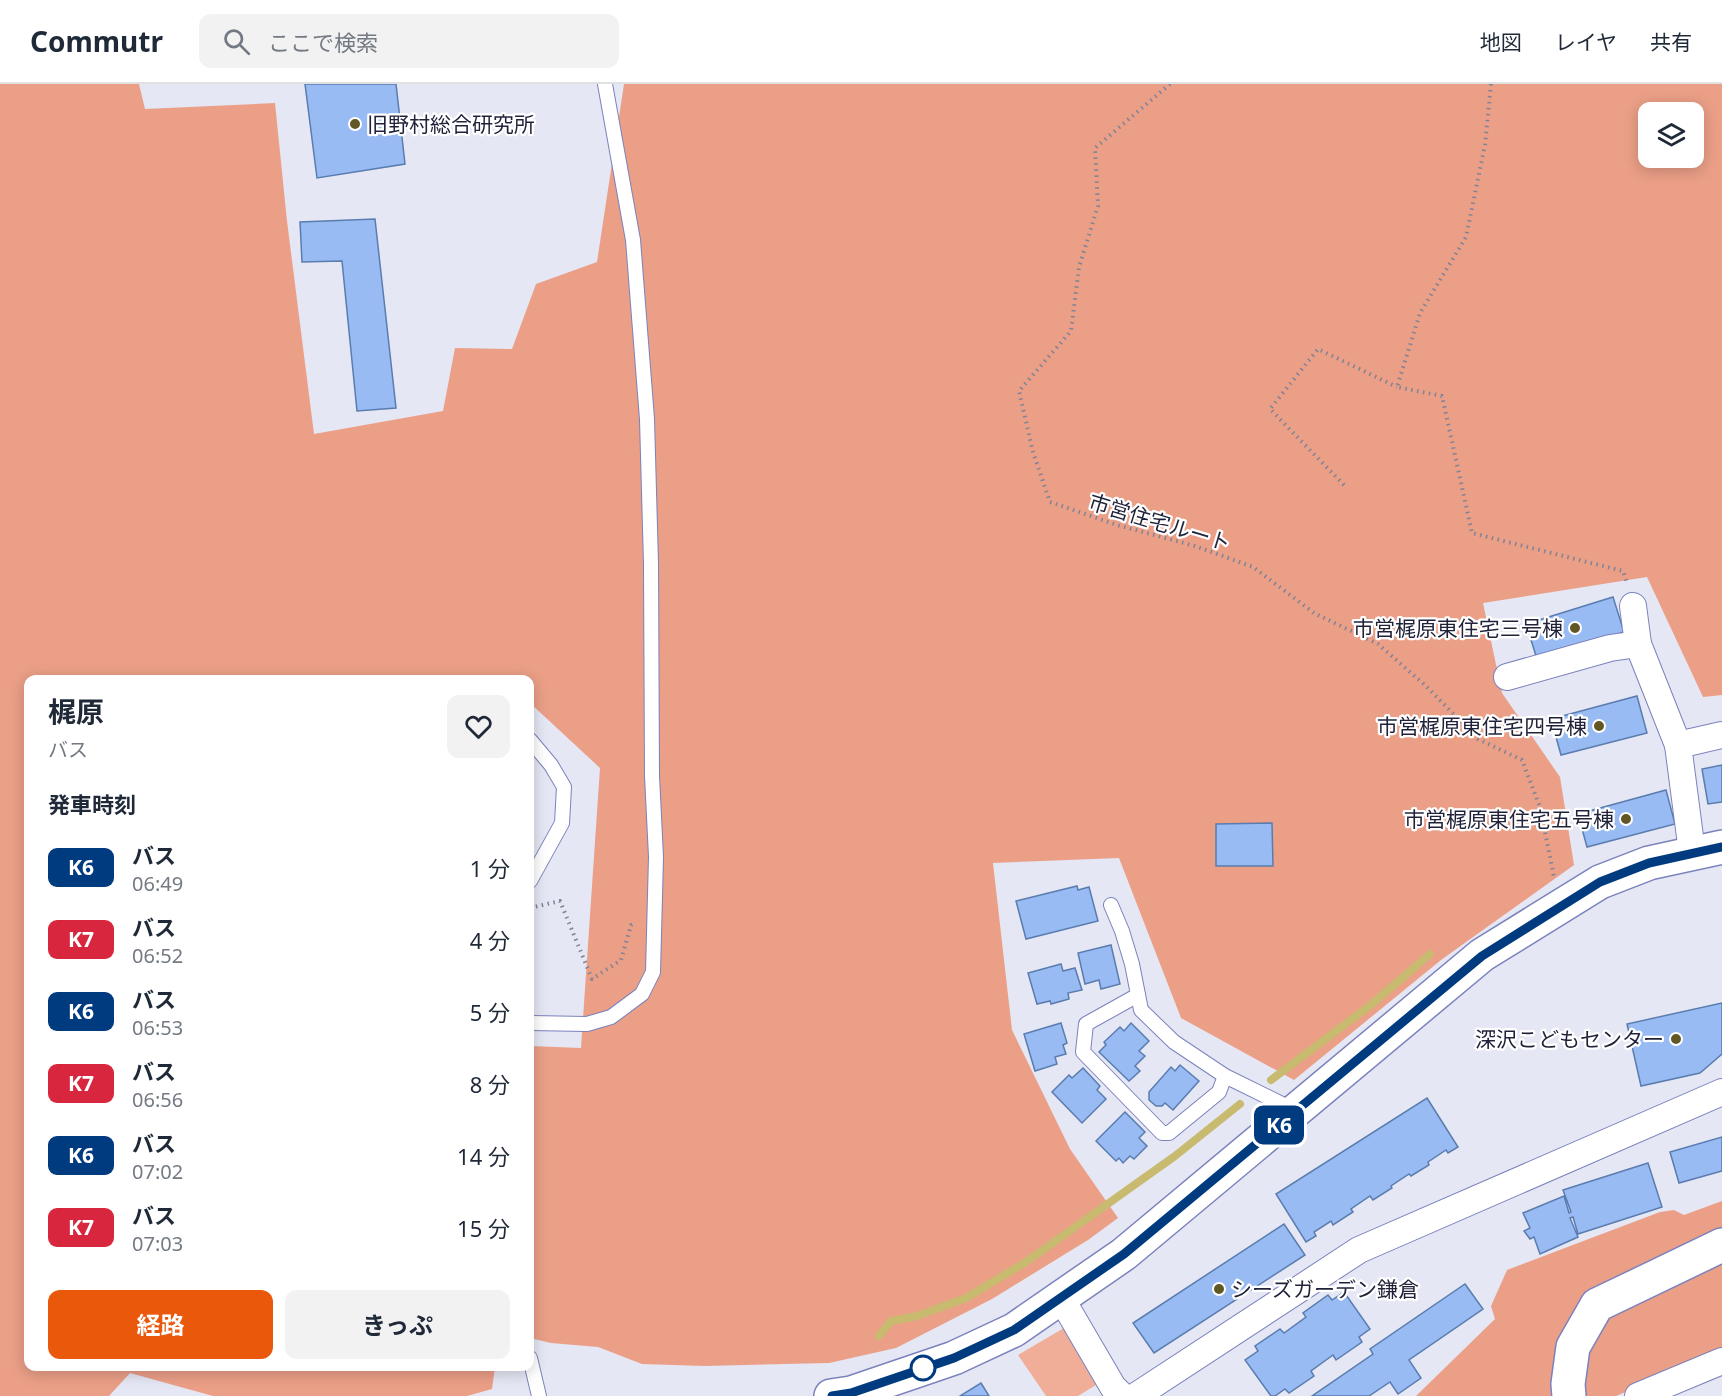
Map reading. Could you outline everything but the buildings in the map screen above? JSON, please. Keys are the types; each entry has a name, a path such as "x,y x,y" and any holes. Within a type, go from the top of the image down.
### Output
{"street":[{"path":"845,1395 954,1358 1014,1330 1124,1254 1482,956 1600,882 1649,863 1707,850 1678,745 1638,644 1633,606"},
{"path":"1507,677 1610,648 1638,644"},
{"path":"1678,745 1722,735"},
{"path":"1061,1298 1117,1394 1359,1250 1722,1092"},
{"path":"1569,1396 1568,1384 1573,1347 1598,1305 1722,1245"},
{"path":"1638,1396 1722,1361"}],"lane":[{"path":"534,1023 587,1024 611,1017 642,993 653,972 656,857 652,776 651,564 647,419 633,240 605,84"},
{"path":"534,745 551,765 564,788 562,823 534,874"},
{"path":"1111,905 1132,964 1141,1010 1174,1042 1225,1076 1296,1111"},
{"path":"1138,995 1086,1024 1083,1052 1162,1133 1168,1133 1219,1092 1225,1076"},
{"path":"533,1371 539,1396"}],"path":[{"name":"市営住宅ルート","path":"1170,84 1095,148 1098,206 1079,267 1071,331 1019,391 1033,452 1050,502 1117,525 1195,546 1253,567 1314,613 1378,644 1426,686 1478,739 1522,760 1540,807 1551,857 1558,907"},
{"path":"1397,387 1420,313 1466,237 1485,145 1491,84"},
{"path":"1344,485 1270,409 1318,349 1397,387 1442,396 1472,533 1623,571 1633,606"},
{"path":"534,907 560,901 592,979 621,960 632,925 654,916"}],"shaded area":[{"path":"0,84 139,84 145,109 275,103 287,221 314,434 443,411 455,348 512,349 536,284 597,262 624,84 1722,84 1722,695 1703,697 1647,577 1483,603 1502,693 1560,777 1574,865 1441,960 1294,1080 1181,1018 1119,858 993,863 1012,1030 1070,1149 1118,1218 1088,1240 992,1299 896,1348 829,1363 705,1366 642,1364 598,1347 551,1343 534,1339 534,1046 581,1048 600,768 534,707 534,675 24,675 24,1371 494,1371 492,1389 467,1396 213,1396 130,1373 109,1396 0,1396"},
{"path":"1722,1201 1722,1229 1597,1291 1557,1396 1416,1396 1495,1319 1491,1306 1507,1270 1660,1212 1674,1210 1684,1215"},
{"path":"1722,1256 1722,1351 1616,1396 1582,1396 1585,1352 1605,1313"},
{"path":"1069,1325 1098,1374 1096,1385 1078,1396 1046,1396 1018,1355"}],"waterway":[{"path":"1271,1080 1372,1004 1430,954"},
{"path":"879,1336 891,1321 917,1316 966,1298 1026,1262 1175,1156 1240,1104"}],"bus line":[{"name":"K6","path":"832,1396 851,1393 954,1358 1014,1330 1124,1254 1482,956 1600,882 1649,863 1722,847"}],"place":[{"name":"旧野村総合研究所","path":"355,124"},
{"name":"市営梶原東住宅三号棟","path":"1575,628"},
{"name":"市営梶原東住宅四号棟","path":"1599,726"},
{"name":"市営梶原東住宅五号棟","path":"1626,819"},
{"name":"深沢こどもセンター","path":"1676,1039"},
{"name":"シーズガーデン鎌倉","path":"1219,1289"}]}
